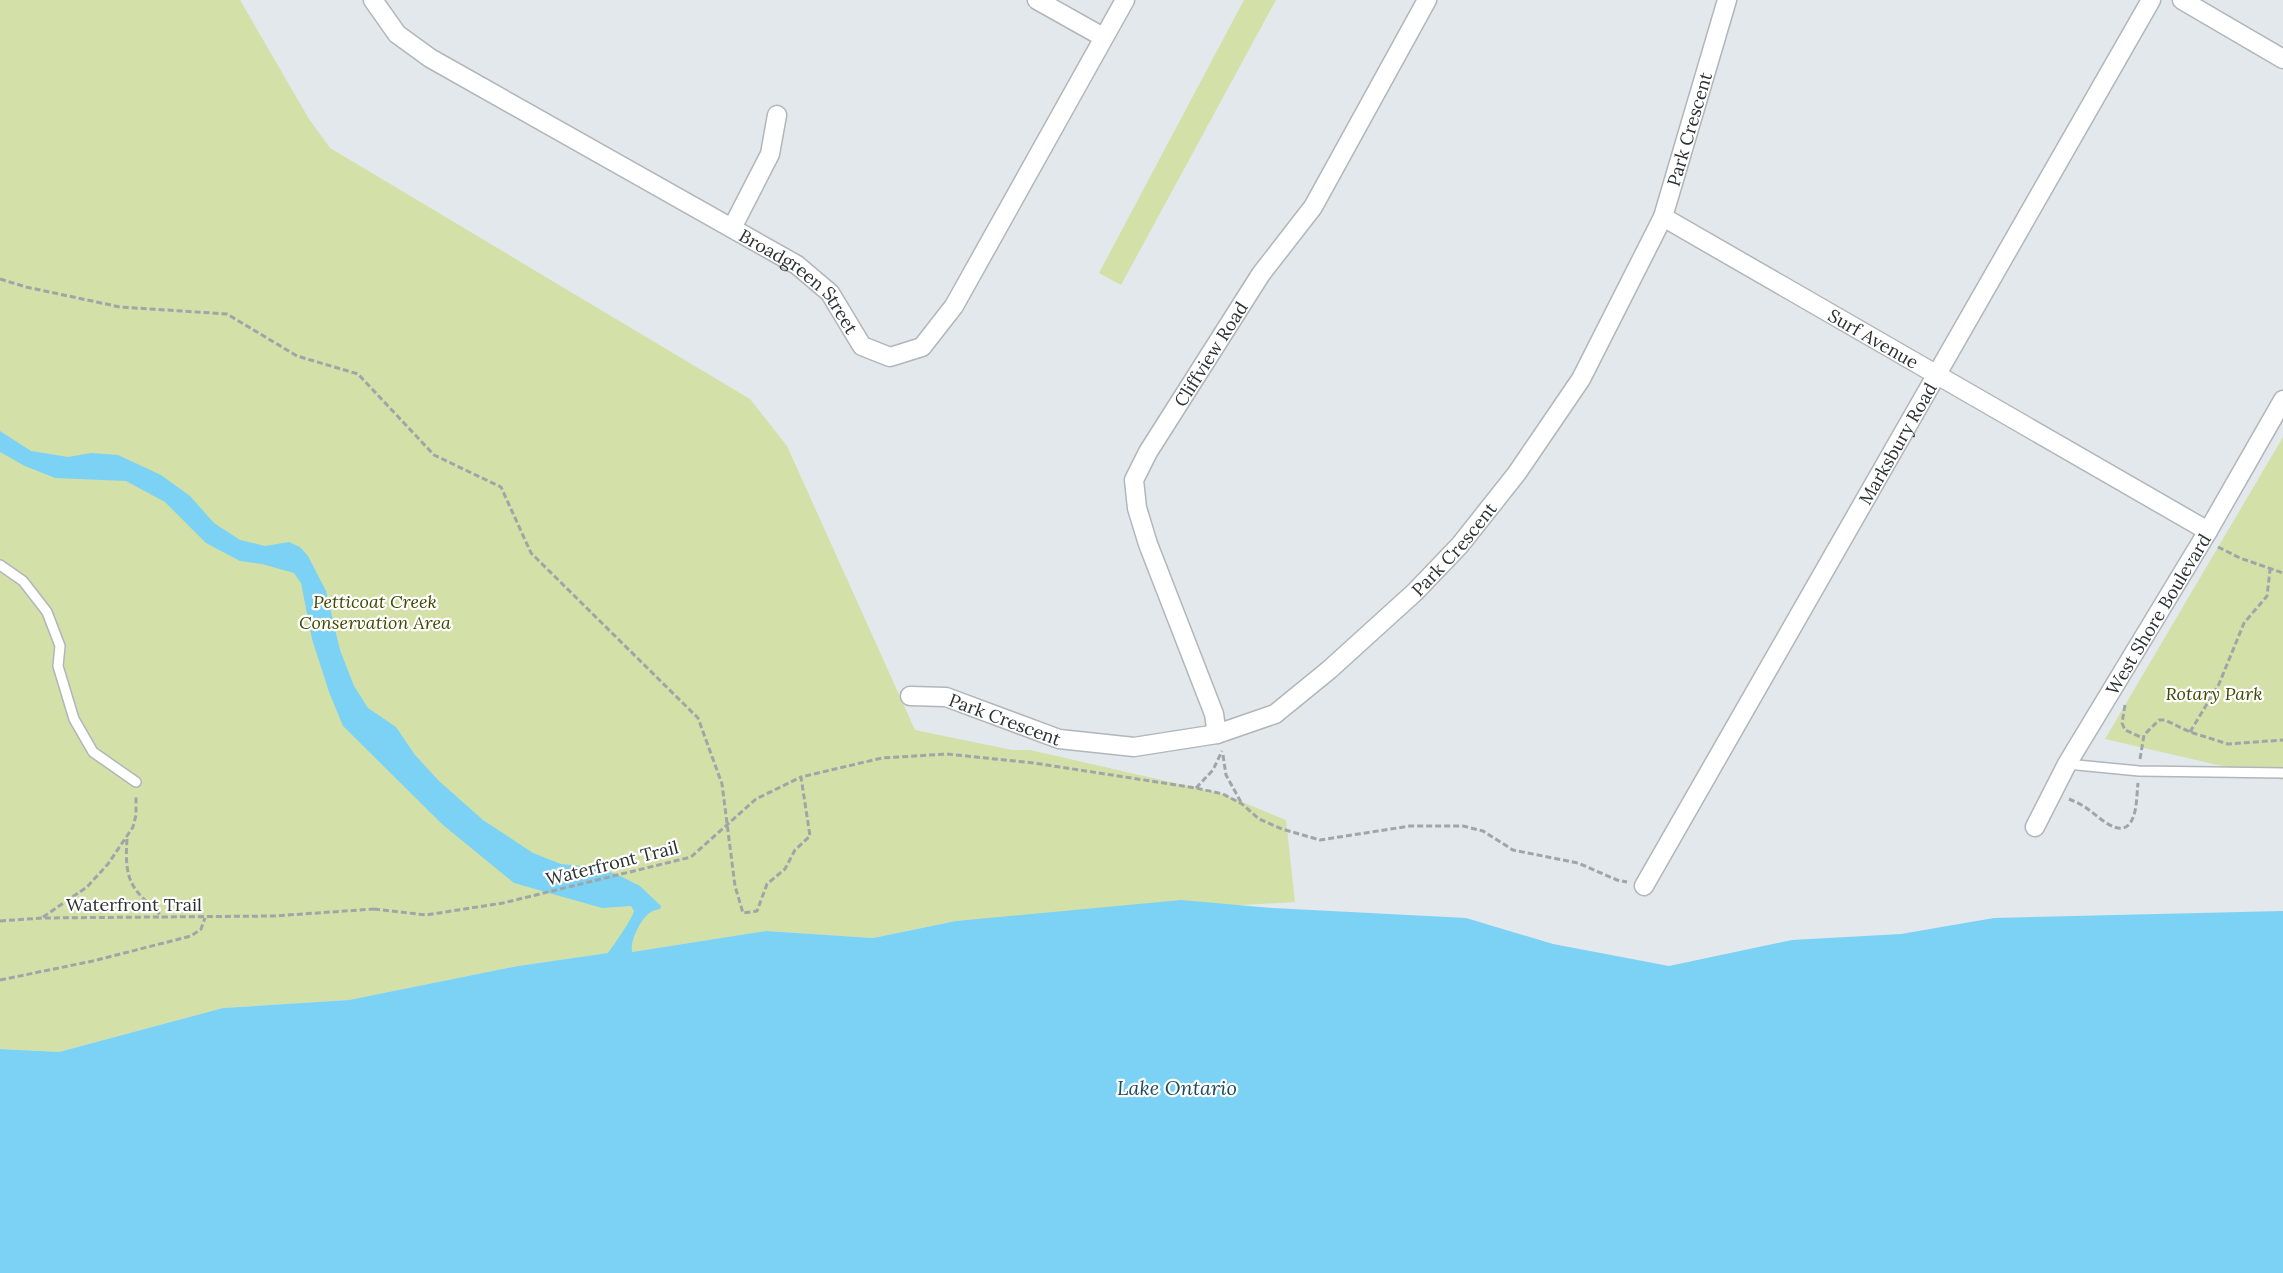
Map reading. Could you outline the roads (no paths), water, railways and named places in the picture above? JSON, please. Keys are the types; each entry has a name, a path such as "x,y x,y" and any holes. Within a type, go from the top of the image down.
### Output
{"street":[{"path":"1036,0 1103,37"},
{"name":"Broadgreen Street","path":"380,3 397,34 430,58 797,265 830,293 862,346 890,357 922,347 954,306 1125,0"},
{"name":"Cliffview Road","path":"1217,734 1214,714 1148,544 1137,508 1134,480 1148,452 1255,283 1313,207 1427,0"},
{"name":"Park Crescent","path":"910,696 946,697 1059,739 1134,747 1217,734 1275,714 1329,670 1415,592 1460,545 1517,473 1581,379 1663,217 1727,0"},
{"name":"Marksbury Road","path":"1644,886 2151,0"},
{"path":"2182,0 2283,59"},
{"path":"732,228 770,154 777,114"},
{"name":"Surf Avenue","path":"1663,217 1938,374 2206,535"},
{"name":"West Shore Boulevard","path":"2035,827 2067,764 2206,535 2283,400"}],"lane":[{"path":"0,565 23,581 47,612 60,646 58,666 74,719 93,752 136,782"},
{"path":"2067,764 2139,771 2283,773"}],"water":[{"name":"Lake Ontario","path":"0,431 31,451 68,457 91,453 118,455 161,475 190,496 214,523 240,540 265,546 289,542 300,547 308,556 326,591 340,650 354,686 368,708 396,727 415,755 439,781 483,820 533,853 561,864 590,867 616,874 640,886 661,906 660,909 647,915 640,925 634,936 632,952 766,931 873,938 956,921 1181,900 1273,908 1466,918 1553,944 1669,966 1792,940 1901,934 1994,918 2283,911 2283,1273 0,1273 0,1049 59,1052 223,1008 349,1000 518,966 608,953 634,911 631,906 602,908 514,883 443,825 343,726 312,639 301,583 294,573 262,564 240,561 206,543 165,502 126,481 55,478 25,466 0,452"}],"park label":[{"name":"Petticoat Creek Conservation Area","path":"375,611"},
{"name":"Rotary Park","path":"2214,693"}]}
